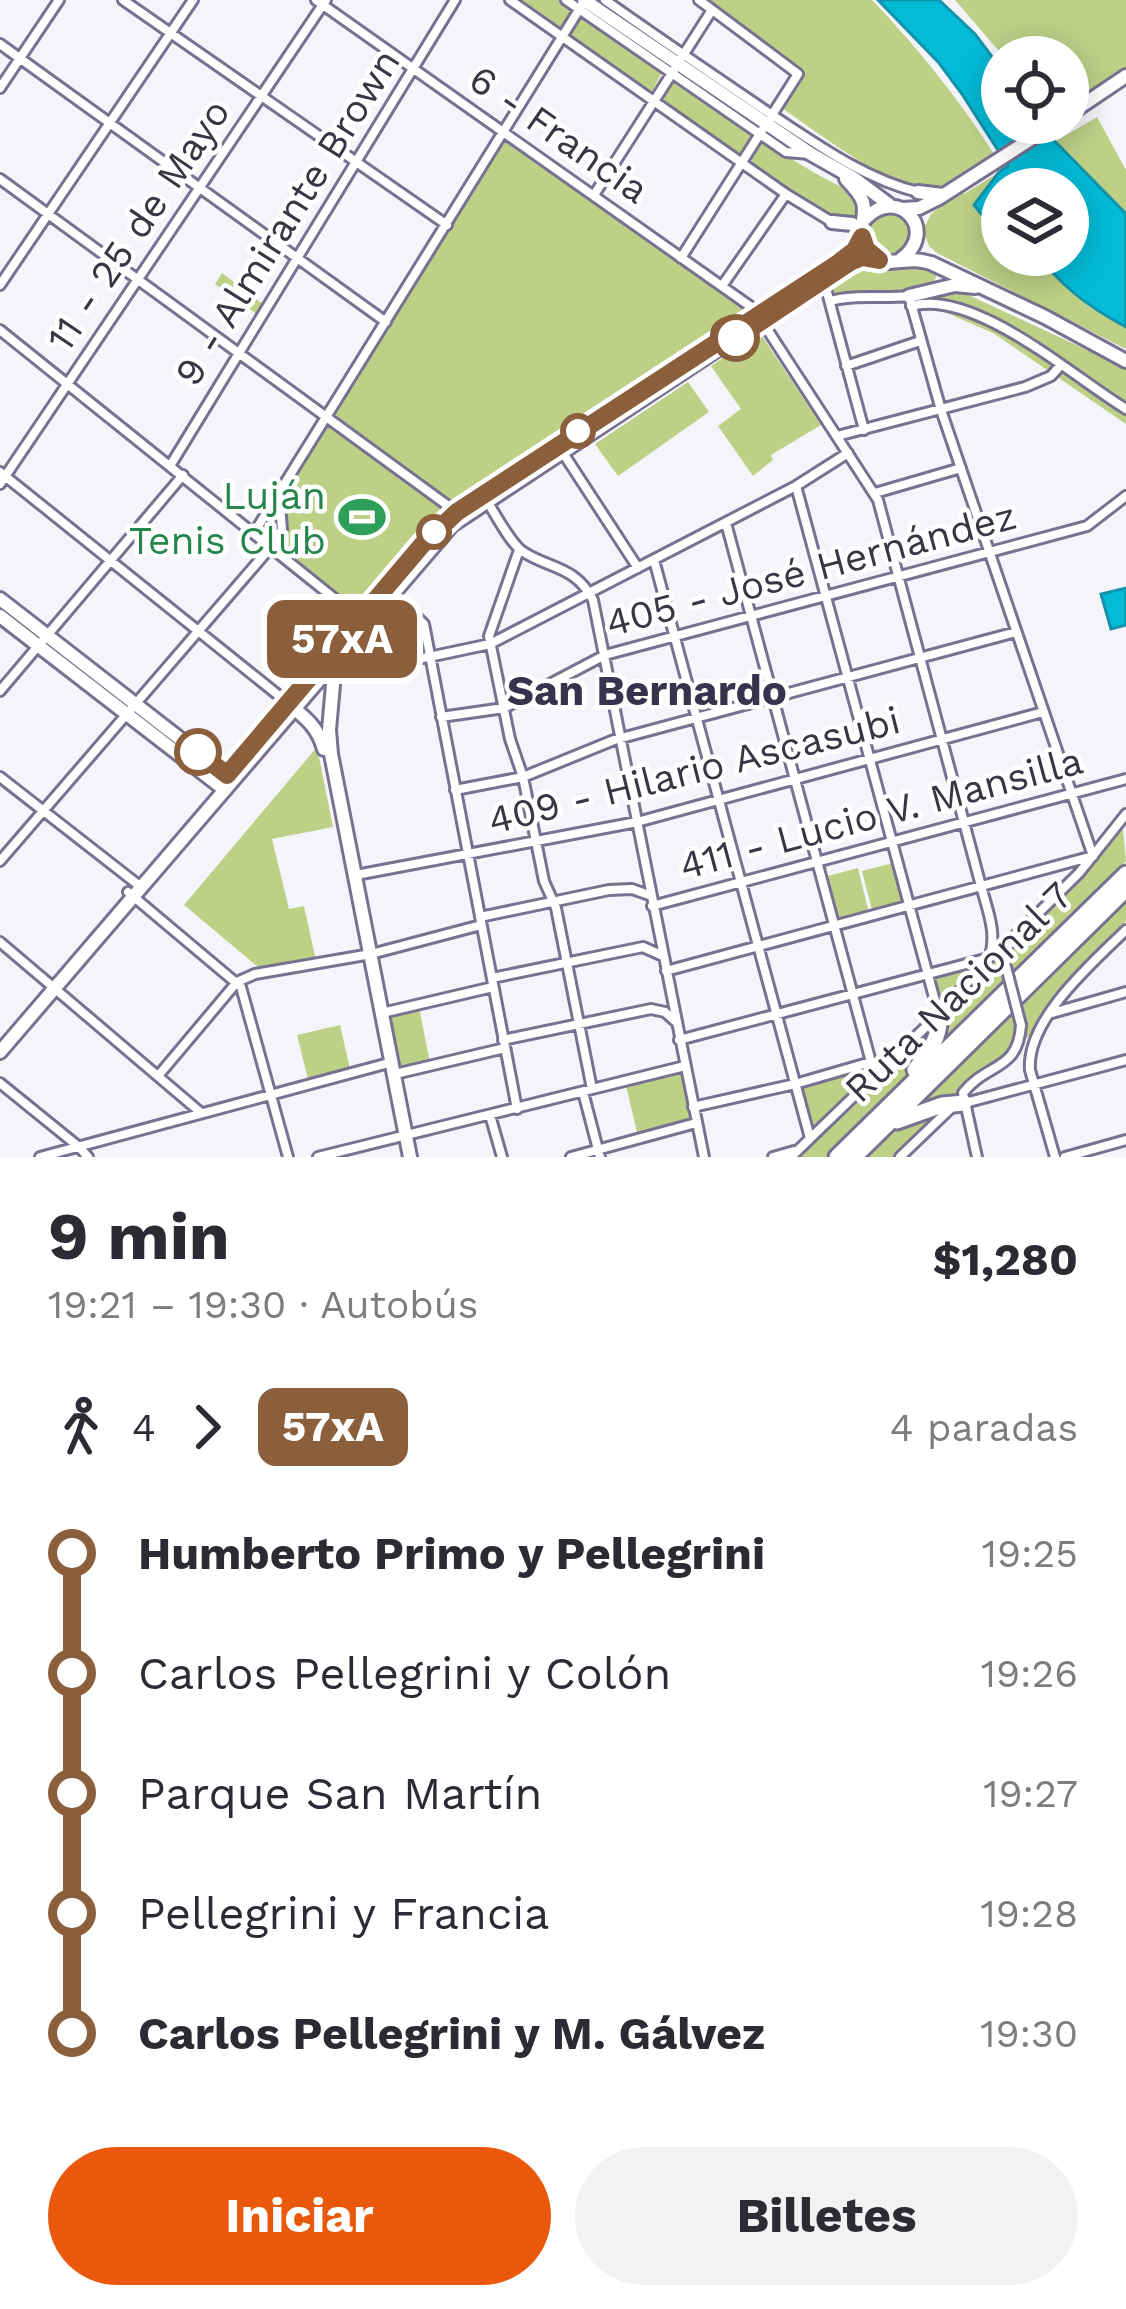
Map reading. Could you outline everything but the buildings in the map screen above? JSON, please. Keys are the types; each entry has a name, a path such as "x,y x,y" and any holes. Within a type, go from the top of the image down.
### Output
{"highway":[{"name":"Ruta Nacional 7","path":"837,1157 1126,874"},
{"name":"Ruta Nacional 7","path":"854,1157 1126,889"},
{"path":"879,1115 932,1047 939,1032 939,1014"},
{"path":"874,1136 902,1119 964,1103"}],"main road":[{"path":"583,2 766,124 794,134 812,154 914,220 923,250 957,273"},
{"path":"1089,101 1126,76"},
{"path":"485,497 562,452 852,253 875,210 919,208 1023,144"},
{"path":"836,170 865,203 866,249 879,260"},
{"path":"919,192 942,197"},
{"path":"900,260 910,252 922,219 942,197"},
{"path":"832,222 863,229"},
{"path":"0,1052 422,545 459,514 858,258 920,259 957,273 1126,361"},
{"path":"910,301 938,279 938,266"},
{"path":"926,290 961,284 1004,297"},
{"path":"291,706 334,666 459,514"},
{"path":"0,599 42,640 226,783"},
{"path":"0,616 42,640"},
{"path":"337,645 331,754 390,1069"},
{"path":"291,706 320,734 406,1157"},
{"path":"314,725 330,721"},
{"path":"0,1042 53,985"}],"street":[{"path":"0,88 59,0"},
{"path":"123,0 447,225"},
{"path":"0,285 193,0"},
{"name":"9 - Almirante Brown","path":"170,466 455,0"},
{"path":"510,0 832,222"},
{"path":"254,533 583,2 566,0"},
{"path":"605,0 678,64"},
{"path":"681,258 797,76 699,0"},
{"name":"6 - Francia","path":"322,2 748,304 759,319 874,493 981,886 993,934 990,956"},
{"name":"11 - 25 de Mayo","path":"2,477 322,2"},
{"path":"594,195 712,10"},
{"path":"0,44 386,322"},
{"path":"766,124 786,152 812,154"},
{"path":"794,134 864,172 919,192"},
{"path":"0,179 459,514"},
{"path":"722,286 786,194"},
{"path":"824,281 864,430"},
{"path":"830,301 846,297 933,302 967,310 998,325 1126,409"},
{"path":"910,301 941,410 1093,856"},
{"path":"0,330 360,619"},
{"path":"846,366 920,341"},
{"path":"836,436 1039,382 1060,366"},
{"path":"562,452 638,568"},
{"path":"334,666 430,657 490,644 796,486 848,453"},
{"path":"874,493 961,468"},
{"path":"0,691 183,476"},
{"path":"2,477 291,706"},
{"path":"796,486 939,1014"},
{"path":"0,861 271,547 282,529 279,492"},
{"name":"405 - José Hernández","path":"441,717 504,708 605,655 1087,526 1126,496"},
{"path":"485,497 520,550 562,569 590,593 704,1157"},
{"path":"726,523 871,1061"},
{"path":"520,550 490,632 490,644 512,745 524,777 544,881 555,902 568,962 599,1153"},
{"path":"654,560 811,1138"},
{"path":"391,593 424,624 517,1109"},
{"path":"333,598 337,645"},
{"path":"455,790 524,777 621,738 1016,632"},
{"name":"409 - Hilario Ascasubi","path":"356,875 637,822 1043,712"},
{"path":"0,777 44,810 237,982 289,1157"},
{"name":"411 - Lucio V. Mansilla","path":"237,982 256,974 368,955 480,921 617,889 632,890 651,901 741,882 1126,779"},
{"path":"977,1157 964,1103 966,1088 1010,1059 1018,1048 1021,1024 1005,952 1126,814"},
{"path":"666,971 1093,856"},
{"path":"382,1013 568,962 643,947 657,929"},
{"path":"1054,1157 1029,1055 1041,1024 1124,937"},
{"path":"0,942 200,1112"},
{"path":"643,947 663,956"},
{"path":"680,1040 990,956"},
{"path":"773,1157 795,1154 939,1014 990,956"},
{"path":"158,1076 237,982"},
{"path":"651,1009 669,988"},
{"path":"1051,1014 1126,992"},
{"path":"40,1157 271,1094 579,1024 651,1009 676,1022"},
{"path":"964,1103 1126,1060"},
{"path":"693,1107 871,1061 883,1067"},
{"path":"318,1157 685,1066"},
{"path":"0,1083 88,1157"},
{"path":"900,1157 934,1114"},
{"path":"490,1115 502,1157"},
{"path":"571,1157 697,1123"},
{"path":"1065,1157 1126,1140"}],"green space":[{"path":"521,0 559,0 571,8 571,14 557,30"},
{"path":"701,0 872,0 937,74 981,135 981,144 987,144 994,154 938,187 902,182 836,146 782,108 803,71"},
{"path":"955,0 1126,0 1126,67 1089,92 1089,36 986,36"},
{"path":"582,18 662,72 653,90 570,37"},
{"path":"674,83 752,135 742,154 663,101"},
{"path":"1097,117 1126,170 1126,245 1089,204 1089,168 1057,168 1041,150 1051,144 1089,144 1089,122"},
{"path":"507,138 754,313 458,507 332,417"},
{"path":"762,141 858,196 860,227 827,219 751,166"},
{"path":"981,183 981,275 937,253 923,230 931,214 961,191 964,194"},
{"path":"889,210 908,218 914,242 892,259 872,250 866,241 870,220"},
{"path":"913,261 937,271 935,280 898,293 832,293 833,280 861,263"},
{"path":"1089,267 1126,287 1126,349 982,276 1089,276"},
{"path":"222,273 264,305 258,315 215,284"},
{"path":"964,293 1126,368 1126,424 993,333 919,301"},
{"path":"760,333 821,425 771,455 773,460 753,476 718,426 741,409 711,366"},
{"path":"688,382 709,412 618,476 595,444"},
{"name":"Luján Tenis Club","path":"328,422 451,510 381,584 360,614 278,546 285,529 283,492"},
{"path":"317,747 333,827 272,839 289,909 304,906 316,961 263,971 184,905"},
{"path":"1123,829 1126,861 828,1157 792,1157 974,977 992,961 1010,956 1013,947"},
{"path":"893,863 903,902 872,910 862,871"},
{"path":"858,868 869,913 839,920 828,876"},
{"path":"1126,895 1126,921 1055,997 1032,1034 973,1076 893,1157 863,1157"},
{"path":"973,970 940,1004 934,979"},
{"path":"419,1007 430,1063 403,1068 397,1064 388,1019"},
{"path":"340,1025 350,1069 308,1079 297,1035"},
{"path":"678,1072 683,1075 691,1116 687,1123 638,1136 626,1086"},
{"path":"872,1072 812,1129 800,1088"}],"water":[{"path":"878,0 939,0 975,34 981,42 981,124 939,63"},
{"path":"994,144 1058,144 1081,168 1005,168"},
{"path":"1089,176 1126,214 1126,327 1057,277 1089,276"},
{"path":"1126,588 1126,625 1111,629 1101,594"}],"bus line":[{"name":"57xA","path":"198,752 227,775 447,519 837,264 858,247 862,237 866,249 879,260 862,257 850,262 736,338"}],"place":[{"name":"Luján Tenis Club","path":"362,517"}],"district":[{"name":"San Bernardo","path":"647,690"}]}
